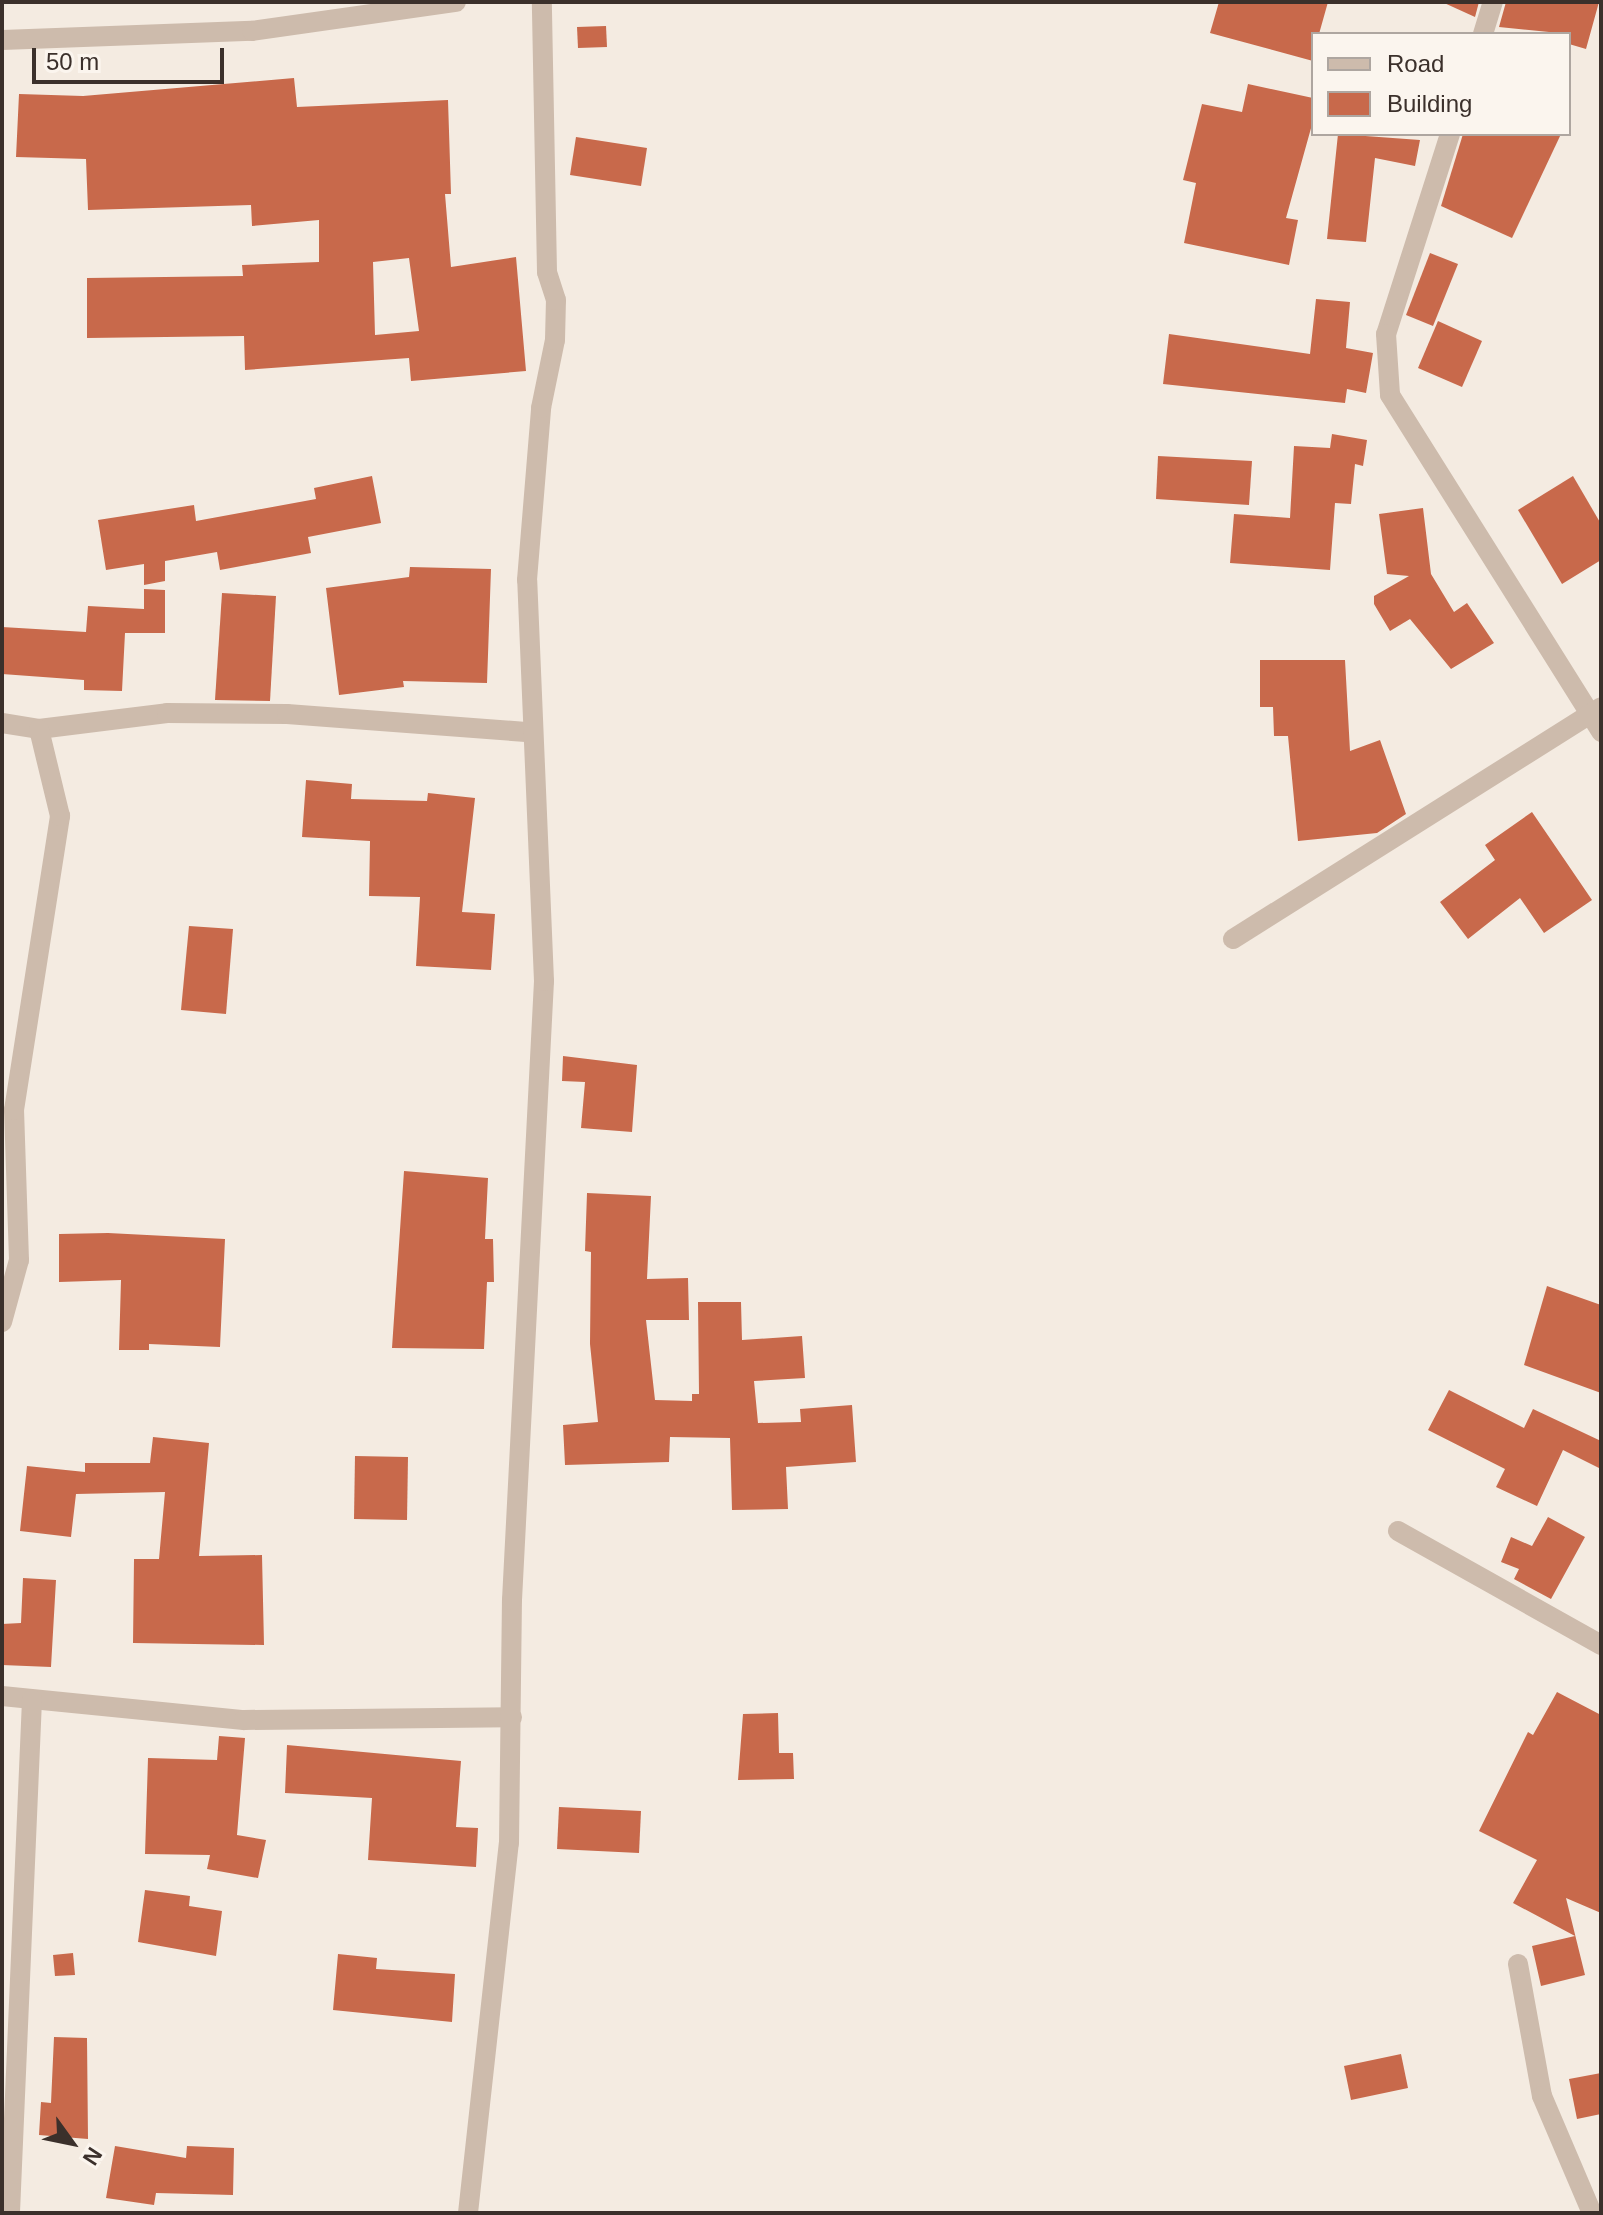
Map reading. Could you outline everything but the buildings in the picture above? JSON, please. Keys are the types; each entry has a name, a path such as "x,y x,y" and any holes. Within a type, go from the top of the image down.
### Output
{"street":[{"path":"2,40 252,31 456,2"},
{"path":"468,2213 509,1843 512,1600 544,981 529,732 531,501 556,300 547,272 542,2"},
{"path":"1484,32 1493,2"},
{"path":"1449,136 1386,334 1390,395 1595,710 1601,732"},
{"path":"1233,939 1595,710"},
{"path":"2,723 39,729 167,713 287,714 529,732"},
{"path":"2,1322 19,1260 14,1110 60,816 39,729"},
{"path":"1398,1531 1601,1645"},
{"path":"2,1696 244,1720 512,1717"},
{"path":"10,2213 32,1699"},
{"path":"1518,1964 1542,2096 1592,2213"}]}
